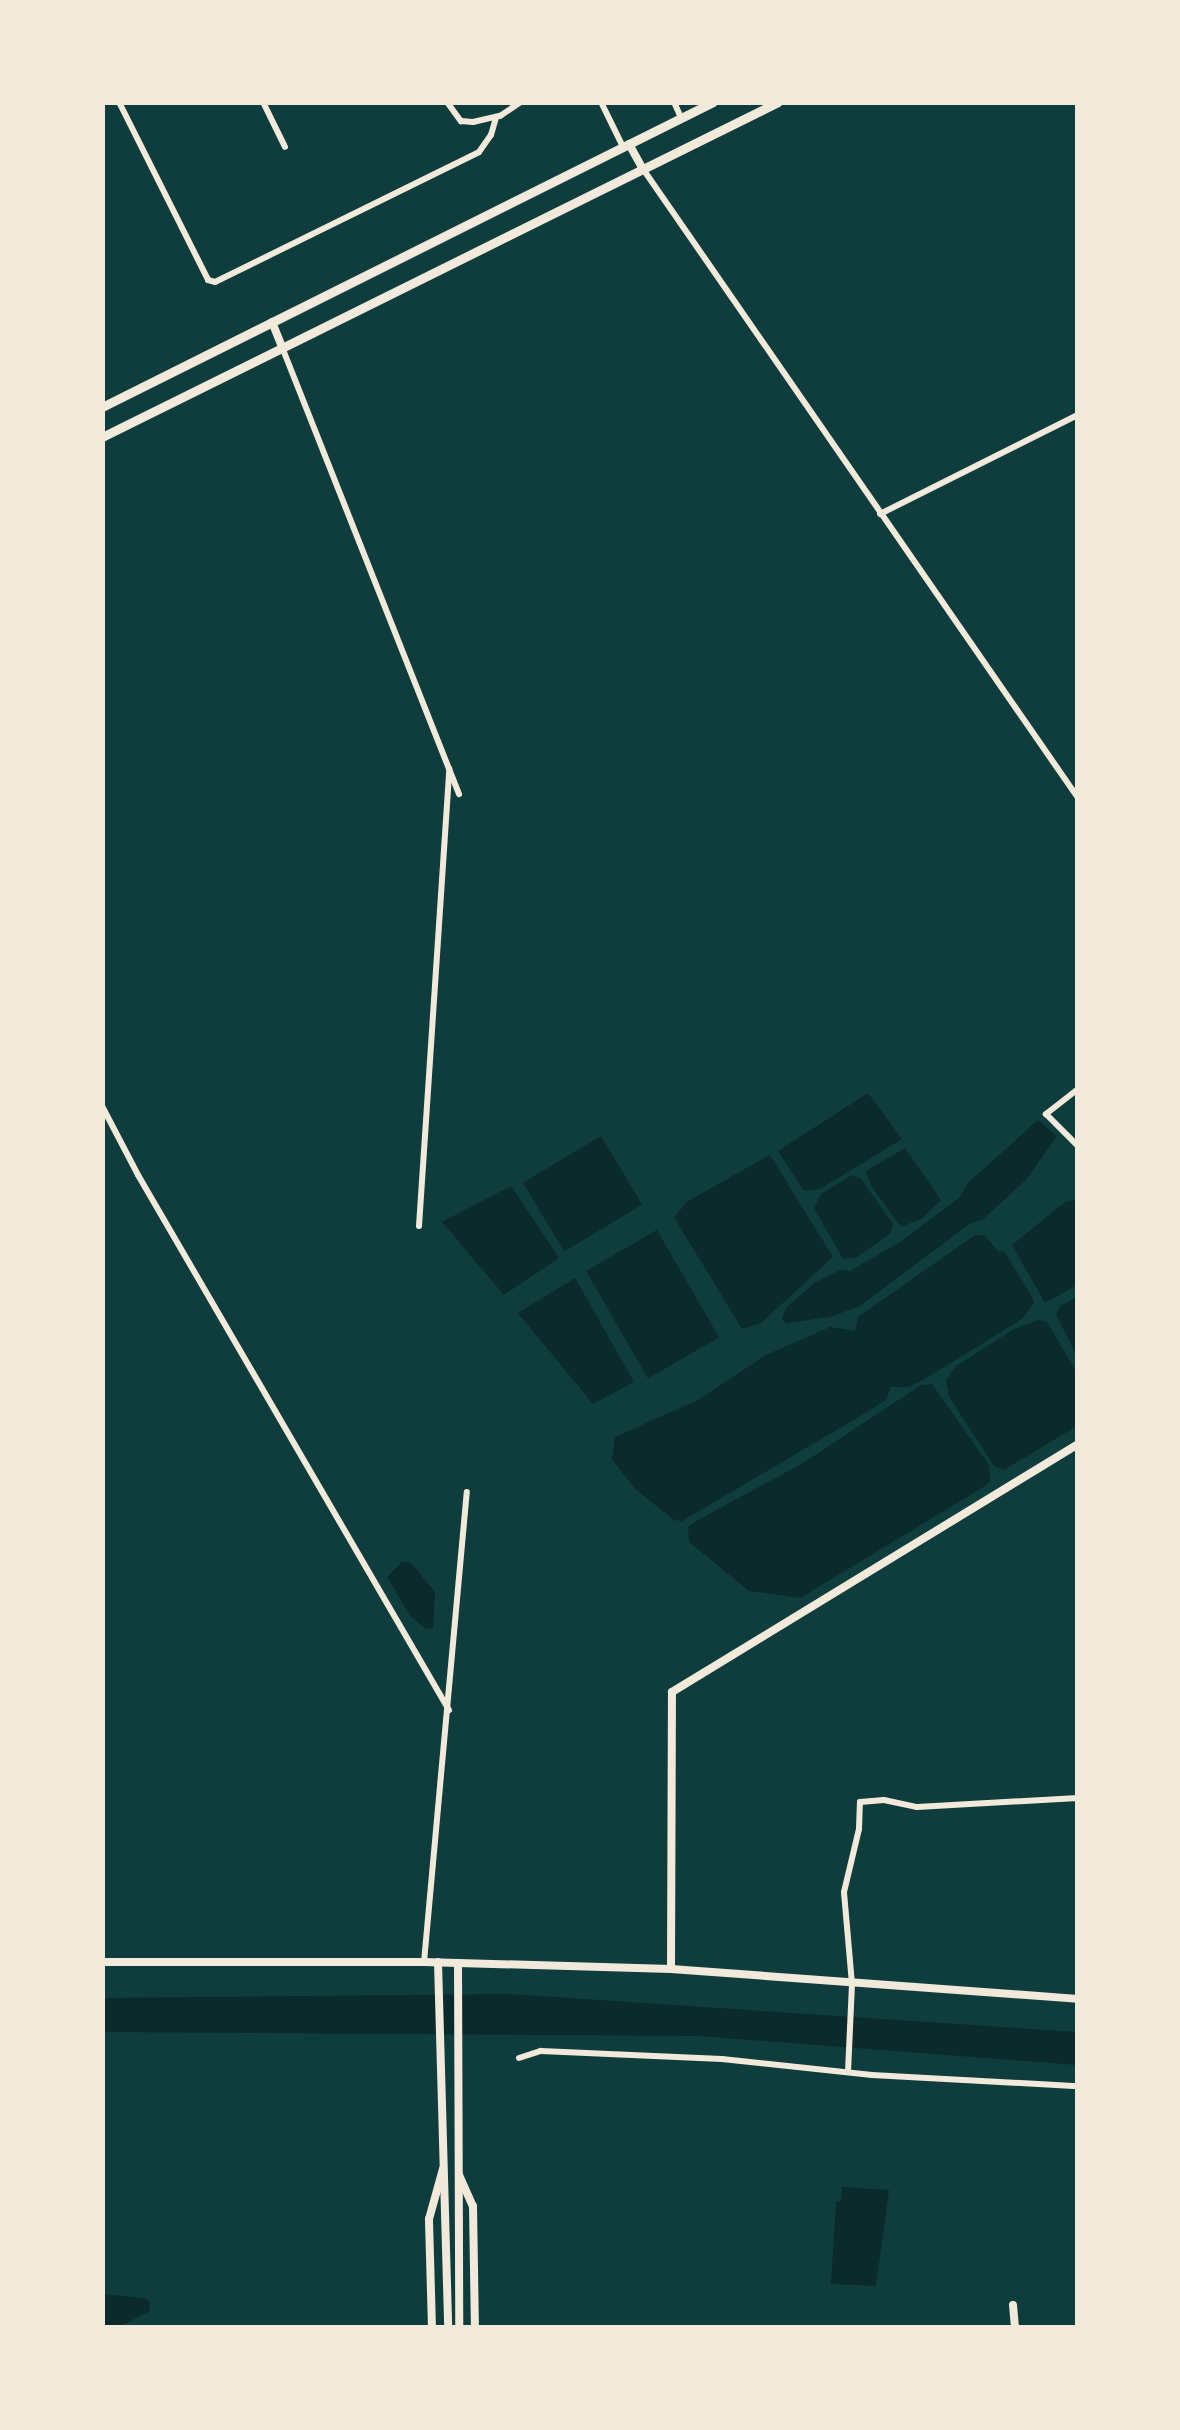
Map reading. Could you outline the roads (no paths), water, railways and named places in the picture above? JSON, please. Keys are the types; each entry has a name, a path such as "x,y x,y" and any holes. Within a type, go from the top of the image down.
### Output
{"main road":[{"path":"102,407 713,102"},
{"path":"102,437 778,102"},
{"path":"626,146 642,168"},
{"path":"272,322 282,348"},
{"path":"672,1969 672,1692 1078,1444"},
{"path":"102,1962 438,1962 672,1969 1078,1998"},
{"path":"438,1962 448,2328"},
{"path":"458,1963 459,2328"},
{"path":"456,2168 472,2206 474,2328"},
{"path":"432,2328 429,2219 444,2169"},
{"path":"1013,2305 1015,2328"}],"street":[{"path":"119,102 208,280 215,282 479,152 492,135 496,117"},
{"path":"264,102 285,147"},
{"path":"446,102 461,121 496,117 521,102"},
{"path":"601,102 626,146"},
{"path":"674,102 682,118"},
{"path":"642,168 1078,798"},
{"path":"282,348 459,794"},
{"path":"880,514 1078,415"},
{"path":"419,1226 449,769"},
{"path":"1078,1088 1046,1114 1078,1146"},
{"path":"102,1106 138,1176 449,1710"},
{"path":"424,1962 467,1492"},
{"path":"848,2072 852,1984 844,1892 859,1829 860,1802 884,1800 916,1807 1078,1798"},
{"path":"519,2058 541,2051 722,2059 848,2072 1078,2086"}],"water":[{"path":"868,1093 902,1139 820,1189 804,1191 778,1151"},
{"path":"1038,1120 1057,1136 1026,1180 982,1220 971,1223 860,1306 830,1317 786,1323 782,1319 786,1308 816,1282 840,1270 850,1271 900,1242 959,1198 968,1183"},
{"path":"601,1136 642,1205 564,1251 523,1183"},
{"path":"905,1148 941,1200 923,1218 901,1227 871,1186 866,1171"},
{"path":"770,1155 833,1257 761,1323 742,1329 674,1217 688,1201"},
{"path":"852,1175 861,1179 893,1224 891,1233 857,1257 843,1259 814,1208 821,1194"},
{"path":"511,1186 559,1258 504,1295 442,1222"},
{"path":"1077,1200 1077,1285 1045,1303 1012,1245 1065,1202"},
{"path":"657,1230 719,1337 648,1378 586,1271"},
{"path":"975,1235 984,1235 999,1252 1004,1251 1032,1297 1034,1303 1022,1319 923,1380 908,1387 891,1387 886,1400 682,1521 674,1520 635,1489 612,1459 615,1437 698,1400 766,1355 830,1327 855,1331 858,1317"},
{"path":"575,1278 634,1382 593,1404 518,1313"},
{"path":"1077,1297 1077,1356 1056,1315 1060,1306"},
{"path":"1038,1320 1047,1322 1077,1373 1077,1426 1004,1470 994,1466 949,1397 946,1380 956,1366 1014,1329"},
{"path":"932,1384 989,1465 990,1481 982,1488 800,1598 749,1591 689,1542 688,1527 696,1521 803,1463 921,1385"},
{"path":"402,1562 410,1562 435,1592 433,1628 426,1629 411,1617 387,1577"},
{"path":"510,1994 1077,2032 1077,2065 699,2036 103,2032 102,1998"},
{"path":"842,2187 889,2190 876,2286 831,2284 836,2202 841,2201"},
{"path":"103,2294 143,2298 149,2301 150,2311 119,2327 103,2327"}]}
